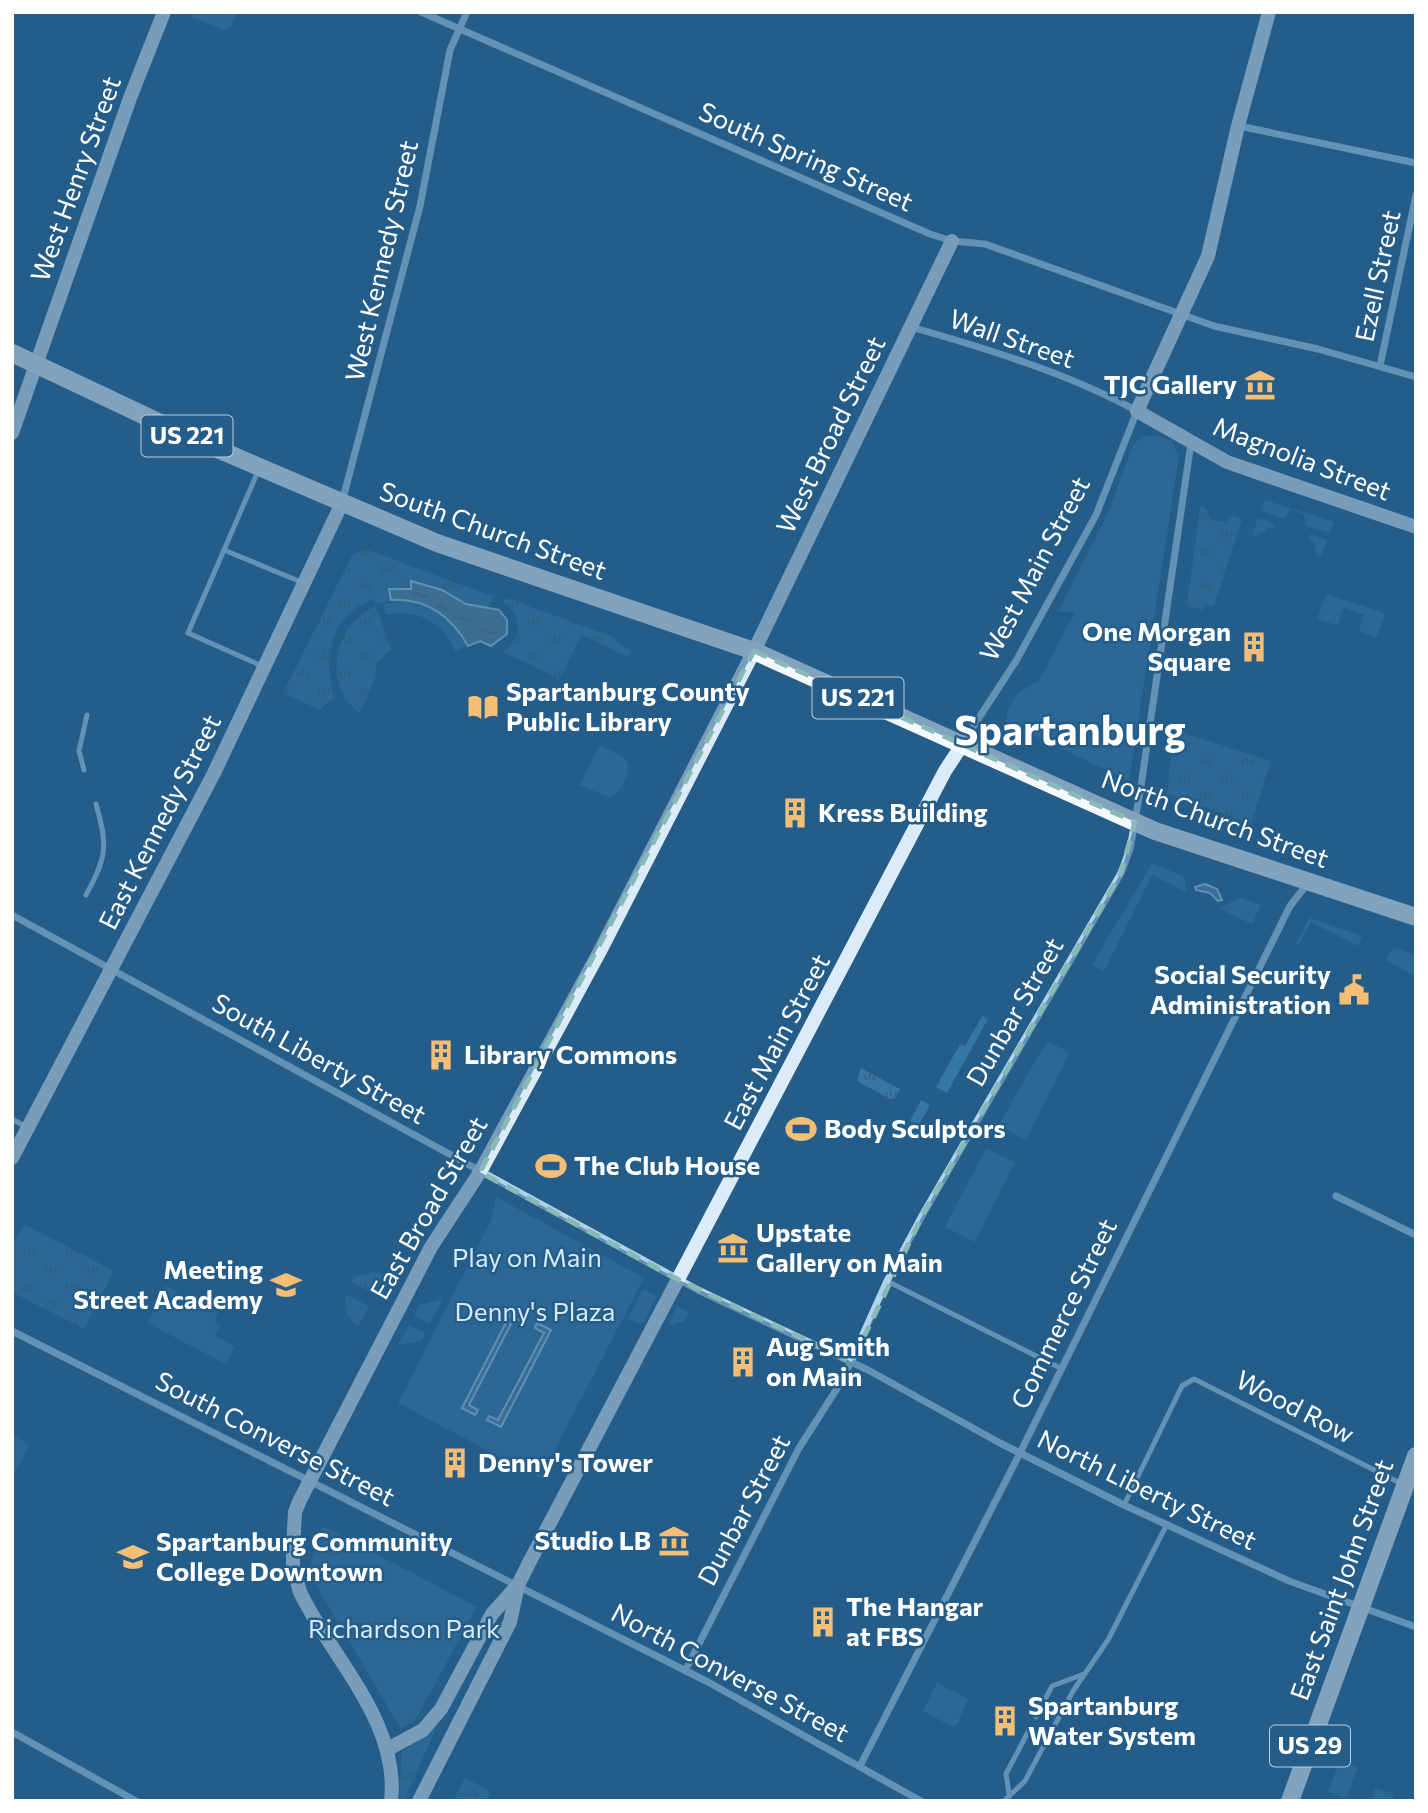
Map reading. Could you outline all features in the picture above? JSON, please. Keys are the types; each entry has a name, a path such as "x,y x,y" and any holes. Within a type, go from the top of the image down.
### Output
{"main road":[{"name":"South Church Street","path":"12,353 342,503 438,542 754,651 962,745"},
{"name":"North Church Street","path":"962,745 1135,822 1416,917"},
{"name":"East Saint John Street","path":"1290,1801 1416,1456"}],"street":[{"name":"West Henry Street","path":"12,433 164,12"},
{"name":"South Spring Street","path":"421,12 952,241 985,244 1214,326 1416,377"},
{"name":"West Kennedy Street","path":"342,503 420,206 450,50 467,12"},
{"name":"West Main Street","path":"962,745 1016,661 1096,516 1137,411 1208,256 1238,125 1269,12"},
{"path":"1238,125 1416,163"},
{"name":"Ezell Street","path":"1380,366 1416,195"},
{"name":"West Broad Street","path":"754,651 952,241"},
{"name":"Wall Street","path":"911,327 1110,396 1137,411"},
{"name":"Magnolia Street","path":"1137,411 1227,462 1416,527"},
{"name":"Dunbar Street","path":"685,1671 799,1448 852,1362 887,1280 974,1124 1121,873 1135,822 1192,442"},
{"name":"East Kennedy Street","path":"12,1158 214,772 342,503"},
{"name":"East Broad Street","path":"391,1801 393,1782 388,1749 377,1723 305,1603 297,1581 293,1567 296,1512 431,1247 480,1172 600,951 754,651"},
{"name":"East Main Street","path":"388,1749 423,1730 441,1709 492,1614 518,1585 939,783 962,745"},
{"name":"Commerce Street","path":"860,1766 1020,1453 1277,931 1290,906 1308,882"},
{"name":"South Liberty Street","path":"12,915 679,1280"},
{"path":"1336,1195 1416,1235"},
{"name":"North Liberty Street","path":"679,1280 852,1362 1020,1453 1124,1505 1289,1581 1416,1627"},
{"name":"South Converse Street","path":"12,1331 518,1585"},
{"name":"East Main Street","path":"419,1801 510,1622 518,1585"},
{"name":"North Converse Street","path":"518,1585 685,1671 921,1801"},
{"path":"14,1734 136,1801"}],"lane":[{"path":"260,468 188,634 264,667"},
{"path":"224,550 304,583"},
{"path":"84,770 79,751 86,715"},
{"path":"86,895 102,867 105,836 96,804"},
{"path":"12,1119 28,1128"},
{"path":"887,1280 1060,1368"},
{"name":"Wood Row","path":"1124,1505 1182,1386 1194,1379 1205,1382 1405,1485"},
{"path":"1004,1801 1025,1781 1084,1674 1108,1640 1167,1524"},
{"path":"1036,1717 1052,1686 1084,1674"},
{"path":"1009,1794 1006,1774 1029,1730"}],"highlighted area":[{"path":"754,651 1135,822 1121,873 923,1214 852,1362 679,1280 480,1172"}],"green space":[{"path":"193,12 232,12 236,16 231,27 223,30 191,17"},
{"path":"1151,435 1171,440 1179,456 1129,781 1006,722 1009,708 1016,696 1038,682 1075,612 1058,612 1107,515 1133,446 1141,437"},
{"path":"1265,500 1334,522 1330,533 1306,526 1304,514 1291,510 1284,519 1261,511"},
{"path":"1200,506 1204,507 1213,521 1225,522 1233,516 1242,519 1214,606 1205,604 1202,610 1187,606"},
{"path":"1258,518 1275,524 1273,530 1268,528 1266,533 1261,532 1257,537 1252,535"},
{"path":"1310,534 1327,540 1321,557 1316,556 1314,542 1308,539"},
{"path":"366,549 459,584 453,598 411,589 389,590 391,601 375,604 373,599 347,616 333,639 330,652 329,667 334,697 320,710 283,693 353,554"},
{"path":"459,584 493,596 489,607 477,607 453,598"},
{"path":"1326,594 1385,613 1377,638 1359,632 1364,615 1343,608 1337,625 1317,619"},
{"path":"505,598 612,636 631,650 628,657 581,635 560,679 503,652 514,640 518,627 515,614 504,602"},
{"path":"404,600 415,602 442,615 467,646 455,651 436,625 418,616 386,615 383,604"},
{"path":"376,606 391,649 377,662 375,678 360,713 348,701 340,687 338,655 342,640 351,626 362,614"},
{"path":"1174,730 1271,761 1251,824 1167,793"},
{"path":"600,745 622,756 628,764 624,784 609,797 579,785"},
{"path":"1152,863 1185,877 1186,892 1152,875 1104,971 1092,965"},
{"path":"1241,898 1261,905 1252,924 1218,908"},
{"path":"1310,918 1362,936 1358,946 1311,922 1298,946 1296,943"},
{"path":"1393,947 1416,955 1416,976 1386,961"},
{"path":"982,1016 988,1019 947,1093 936,1087 960,1044 965,1046"},
{"path":"1047,1041 1070,1053 1026,1140 998,1126"},
{"path":"861,1068 900,1089 895,1098 890,1099 857,1081"},
{"path":"921,1100 930,1105 919,1125 910,1121"},
{"path":"986,1148 1015,1163 975,1242 945,1227"},
{"name":"Denny's Plaza","path":"496,1197 644,1278 540,1478 398,1403 491,1220"},
{"path":"24,1224 114,1271 84,1329 12,1292 12,1247"},
{"path":"372,1272 386,1275 375,1294 351,1282 356,1276"},
{"path":"166,1286 218,1313 214,1321 221,1325 215,1336 235,1346 226,1364 147,1323"},
{"path":"643,1289 657,1296 644,1322 639,1324 628,1319"},
{"path":"345,1294 369,1306 358,1327 347,1314"},
{"path":"443,1299 430,1324 414,1316 420,1305"},
{"path":"677,1306 689,1313 684,1321 667,1326"},
{"path":"409,1325 425,1333 421,1341 398,1345"},
{"path":"12,1435 30,1445 12,1477"},
{"name":"Richardson Park","path":"323,1526 477,1607 416,1719 401,1729 308,1572"},
{"path":"937,1683 968,1699 957,1725 953,1727 923,1711"},
{"path":"436,1728 404,1801 399,1801 402,1752"},
{"path":"1340,1760 1358,1767 1347,1798 1328,1792"},
{"path":"465,1778 491,1792 486,1801 453,1801"},
{"path":"1375,1788 1394,1794 1391,1801 1371,1801"}],"water":[{"path":"411,581 442,590 466,604 499,610 507,620 507,634 491,646 480,641 468,646 454,626 437,611 416,602 391,600 389,589 411,589"},
{"path":"1205,884 1217,889 1222,900 1218,901 1210,893 1196,890 1195,887"},
{"path":"512,1311 526,1318 524,1322 514,1318 469,1405 478,1410 475,1415 462,1408"},
{"path":"537,1323 551,1330 501,1427 487,1420 489,1416 498,1420 544,1333 535,1328"}],"place":[{"name":"TJC Gallery","path":"1260,385"},
{"name":"One Morgan Square","path":"1254,647"},
{"name":"Spartanburg County Public Library","path":"483,707"},
{"name":"Kress Building","path":"795,813"},
{"name":"Social Security Administration","path":"1354,990"},
{"name":"Library Commons","path":"441,1055"},
{"name":"Body Sculptors","path":"801,1129"},
{"name":"The Club House","path":"551,1166"},
{"name":"Upstate Gallery on Main","path":"733,1248"},
{"name":"Meeting Street Academy","path":"286,1285"},
{"name":"Aug Smith on Main","path":"743,1362"},
{"name":"Denny's Tower","path":"455,1463"},
{"name":"Studio LB","path":"674,1541"},
{"name":"Spartanburg Community College Downtown","path":"133,1557"},
{"name":"The Hangar at FBS","path":"823,1622"},
{"name":"Spartanburg Water System","path":"1005,1721"}],"district":[{"name":"Spartanburg","path":"1070,731"}],"park label":[{"name":"Play on Main","path":"527,1258"}]}
